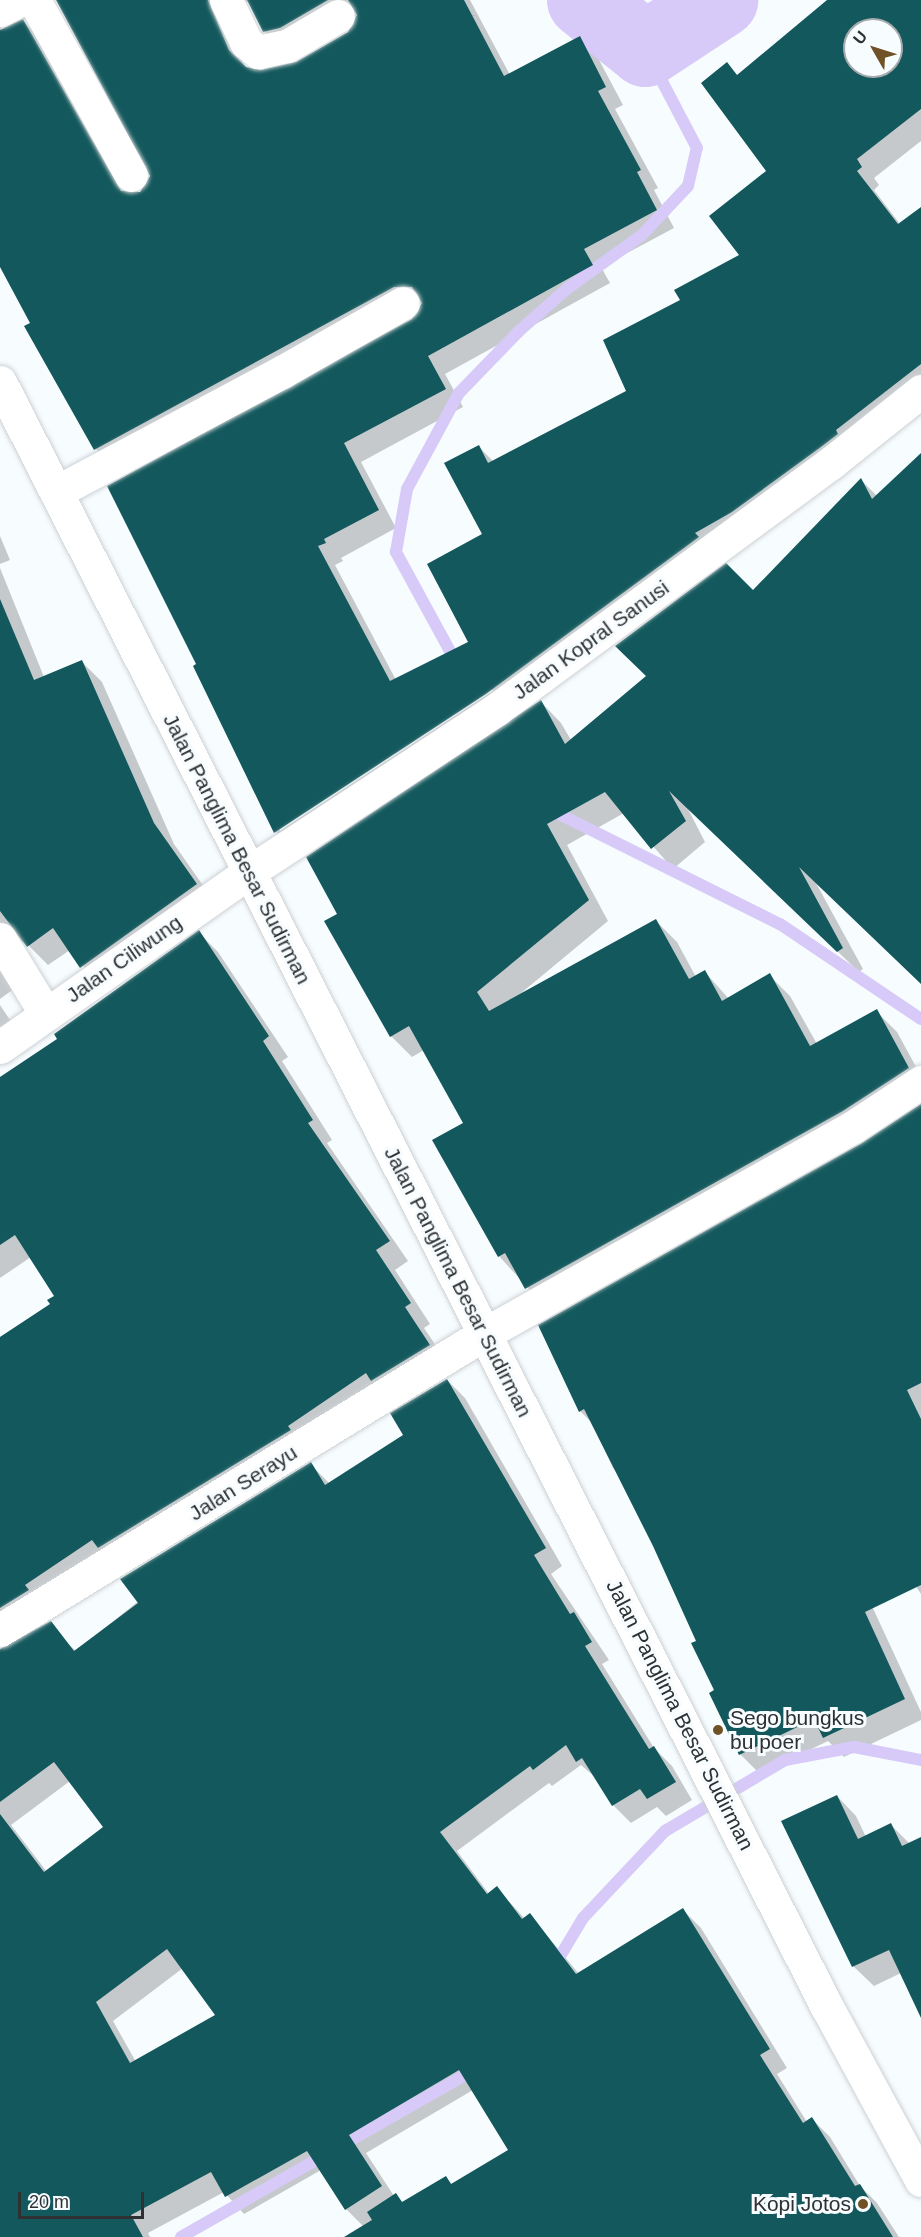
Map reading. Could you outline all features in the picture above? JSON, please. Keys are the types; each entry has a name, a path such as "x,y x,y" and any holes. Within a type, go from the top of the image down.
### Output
{"street":[{"path":"0,10 20,0"},
{"path":"34,0 130,175"},
{"path":"226,0 248,45 258,52 287,46 338,16"},
{"path":"56,492 282,372 403,303"},
{"name":"Jalan Panglima Besar Sudirman","path":"0,382 827,2007 921,2180"},
{"name":"Jalan Kopral Sanusi","path":"249,872 486,716 805,482 921,391"},
{"name":"Jalan Ciliwung","path":"0,1047 249,872"},
{"path":"0,939 46,1014"},
{"name":"Jalan Serayu","path":"0,1630 484,1334 844,1133 921,1082"}],"building":[{"path":"56,0 208,0 229,50 246,67 261,70 296,62 348,32 357,15 348,0 464,0 504,76 580,36 606,87 598,91 641,170 637,172 657,210 584,249 593,265 428,356 446,389 344,443 379,510 324,539 326,543 318,546 390,681 468,642 427,564 482,534 444,463 479,445 488,463 626,391 603,340 680,300 674,290 739,255 709,216 766,171 701,83 727,62 737,75 827,0 921,0 921,109 857,159 862,167 857,171 898,224 921,207 921,364 836,430 838,434 821,447 732,512 695,533 699,537 486,694 274,833 193,666 196,664 107,486 412,319 422,303 412,287 394,287 94,450 24,326 30,323 0,267 0,30 23,19 121,191 140,192 150,176"},
{"path":"247,0 328,0 280,28 263,32"},
{"path":"921,453 921,984 799,867 843,948 837,952 669,791 686,821 651,849 605,792 547,824 589,900 477,992 489,1011 656,919 689,979 705,970 722,1001 770,973 810,1046 877,1009 909,1068 843,1111 525,1289 505,1253 498,1257 432,1140 463,1123 409,1026 390,1037 324,921 337,914 306,857 541,700 565,744 646,676 615,646 726,563 753,590 861,478 872,499"},
{"path":"0,599 34,680 82,660 154,823 197,884 80,968 53,928 27,947 0,911"},
{"path":"199,930 269,1036 263,1041 313,1120 308,1123 390,1241 376,1250 411,1303 405,1307 430,1345 371,1381 366,1373 288,1426 291,1430 98,1548 92,1540 25,1585 29,1590 0,1608 0,1337 50,1304 47,1300 54,1296 15,1235 0,1245 0,1077 57,1039 54,1034"},
{"path":"921,1104 921,1383 907,1390 921,1419 921,1585 865,1612 905,1699 823,1738 814,1719 739,1755 709,1693 714,1690 691,1643 696,1641 653,1546 584,1409 579,1412 538,1325 862,1143"},
{"path":"447,1379 546,1548 534,1555 570,1614 574,1612 592,1642 585,1646 649,1749 654,1746 676,1782 647,1799 640,1789 612,1806 582,1758 576,1762 566,1745 533,1770 530,1766 440,1832 487,1894 497,1886 522,1919 530,1913 576,1974 683,1908 770,2049 760,2055 803,2123 812,2117 855,2186 860,2184 893,2237 344,2237 372,2220 367,2212 396,2193 402,2202 446,2176 451,2184 508,2150 459,2070 349,2135 382,2186 345,2210 307,2151 225,2197 211,2172 131,2215 143,2237 0,2237 0,1814 44,1872 103,1827 54,1762 0,1802 0,1649 51,1621 74,1651 138,1603 120,1579 311,1462 325,1485 403,1435 390,1413","holes":["167,1949 215,2015 130,2063 96,2002"]},
{"path":"837,1795 858,1839 891,1823 902,1846 921,1837 921,2018 889,1950 852,1967 781,1821"}],"waterway":[{"path":"584,0 645,49 720,0"},
{"path":"457,664 396,552 407,489 459,393 519,331 568,288 642,235 688,186 697,148 645,49"},
{"path":"547,808 780,924 921,1019"},
{"path":"553,1968 583,1918 665,1831 785,1760 854,1747 921,1760"},
{"path":"181,2237 477,2068"}],"place":[{"name":"Sego bungkus bu poer","path":"718,1730"},
{"name":"Kopi Jotos","path":"863,2204"}]}
